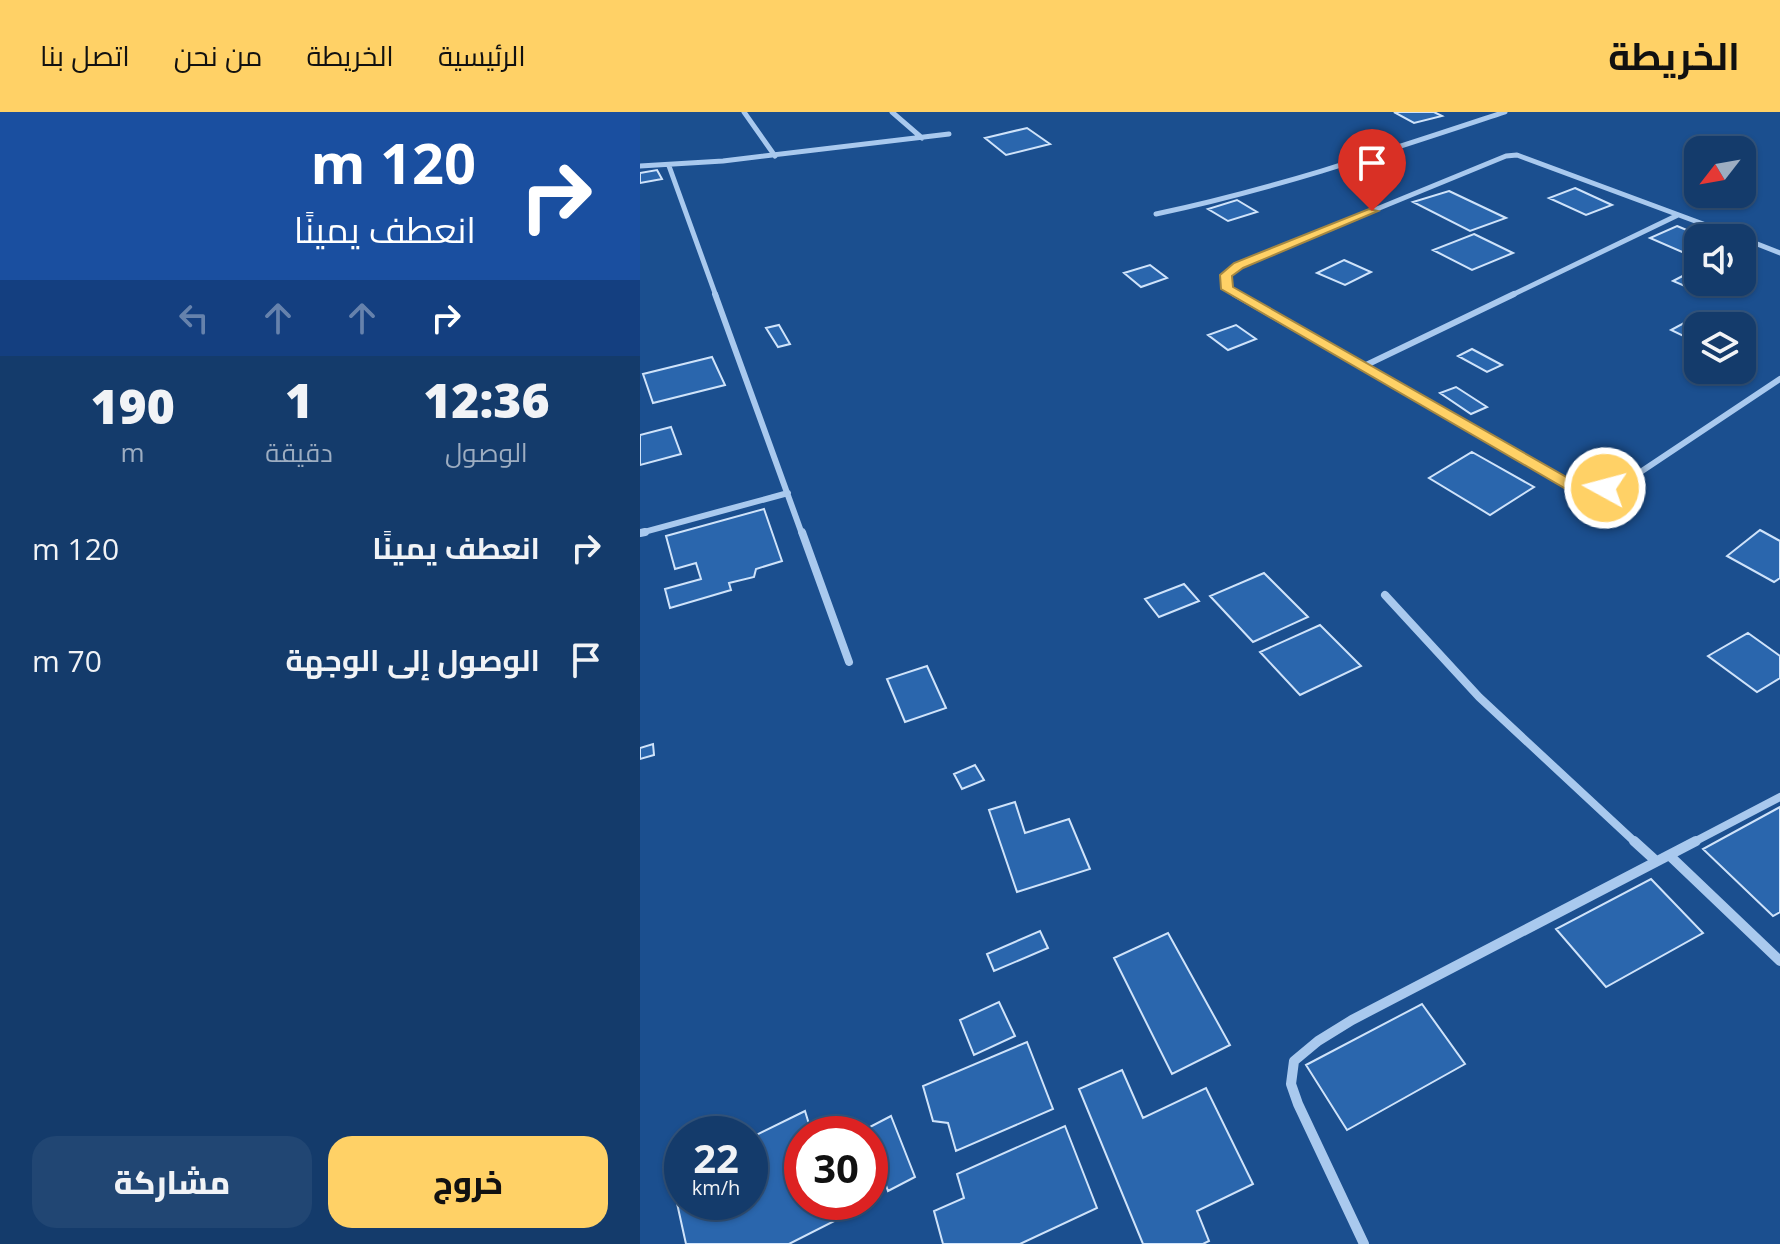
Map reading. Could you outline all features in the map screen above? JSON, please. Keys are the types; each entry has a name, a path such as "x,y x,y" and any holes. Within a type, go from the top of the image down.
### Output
{"street":[{"path":"744,112 775,156"},
{"path":"892,112 922,138"},
{"path":"1156,214 1198,206 1336,167 1505,112"},
{"path":"640,166 775,156 949,134"},
{"path":"1703,224 1529,157 1506,156 1238,266 1226,275 1227,289 1572,486 1587,490 1616,485 1643,472 1780,379"},
{"path":"669,166 849,662"},
{"path":"1362,367 1678,215"},
{"path":"1756,244 1780,253"},
{"path":"640,533 788,493"},
{"path":"1385,595 1479,697 1656,861"},
{"path":"1364,1244 1298,1104 1291,1084 1294,1061 1318,1041 1352,1020 1780,797"},
{"path":"1669,855 1780,961"}],"building":[{"path":"1394,112 1434,112 1442,116 1414,123"},
{"path":"1027,128 1050,144 1006,155 985,138"},
{"path":"657,170 662,179 640,183 640,173"},
{"path":"1575,188 1612,205 1586,215 1549,198"},
{"path":"1449,191 1506,218 1470,231 1413,202"},
{"path":"1237,200 1257,212 1228,221 1208,209"},
{"path":"1677,226 1684,229 1684,253 1650,238"},
{"path":"1474,234 1513,253 1472,270 1433,250"},
{"path":"1344,260 1371,272 1345,285 1317,273"},
{"path":"1150,265 1167,278 1141,287 1124,273"},
{"path":"1684,275 1684,286 1673,281"},
{"path":"1684,323 1684,336 1671,330"},
{"path":"779,325 790,344 778,347 766,328"},
{"path":"1236,325 1256,339 1228,350 1208,335"},
{"path":"1472,349 1502,365 1487,372 1458,356"},
{"path":"712,357 725,385 653,403 643,374"},
{"path":"1456,387 1487,407 1471,414 1440,393"},
{"path":"671,427 681,454 640,465 640,435"},
{"path":"1472,452 1534,487 1490,515 1429,478"},
{"path":"764,509 782,561 756,569 754,577 729,583 731,590 670,608 665,589 701,579 696,563 675,569 666,536"},
{"path":"1760,530 1780,541 1780,578 1774,582 1727,556"},
{"path":"1264,573 1308,617 1253,642 1210,596"},
{"path":"1184,584 1199,601 1159,617 1145,599"},
{"path":"1320,625 1361,666 1300,695 1260,652"},
{"path":"1748,633 1780,656 1780,678 1757,692 1708,656"},
{"path":"927,666 946,708 905,722 887,679"},
{"path":"653,744 654,755 640,759 640,748"},
{"path":"975,765 984,780 962,789 954,774"},
{"path":"1015,802 1025,833 1069,819 1090,869 1017,892 989,810"},
{"path":"1780,807 1780,912 1773,916 1703,849"},
{"path":"1651,879 1703,933 1606,987 1556,929"},
{"path":"1040,931 1048,948 994,971 987,954"},
{"path":"1168,933 1230,1045 1172,1074 1114,958"},
{"path":"999,1002 1015,1036 974,1055 960,1020"},
{"path":"1422,1004 1465,1064 1347,1130 1306,1065"},
{"path":"1027,1042 1053,1109 956,1151 948,1123 933,1121 923,1086"},
{"path":"1122,1070 1143,1118 1206,1088 1253,1184 1197,1211 1209,1241 1203,1244 1143,1244 1079,1089"},
{"path":"891,1116 915,1177 888,1191 888,1118"},
{"path":"784,1121 784,1220 836,1220 789,1244 686,1244 681,1220 768,1220 768,1129"},
{"path":"1065,1126 1097,1208 1020,1244 943,1244 934,1211 964,1198 957,1174"}],"route":[{"path":"1372,211 1238,266 1226,275 1227,289 1572,486 1587,490 1605,488"}]}
